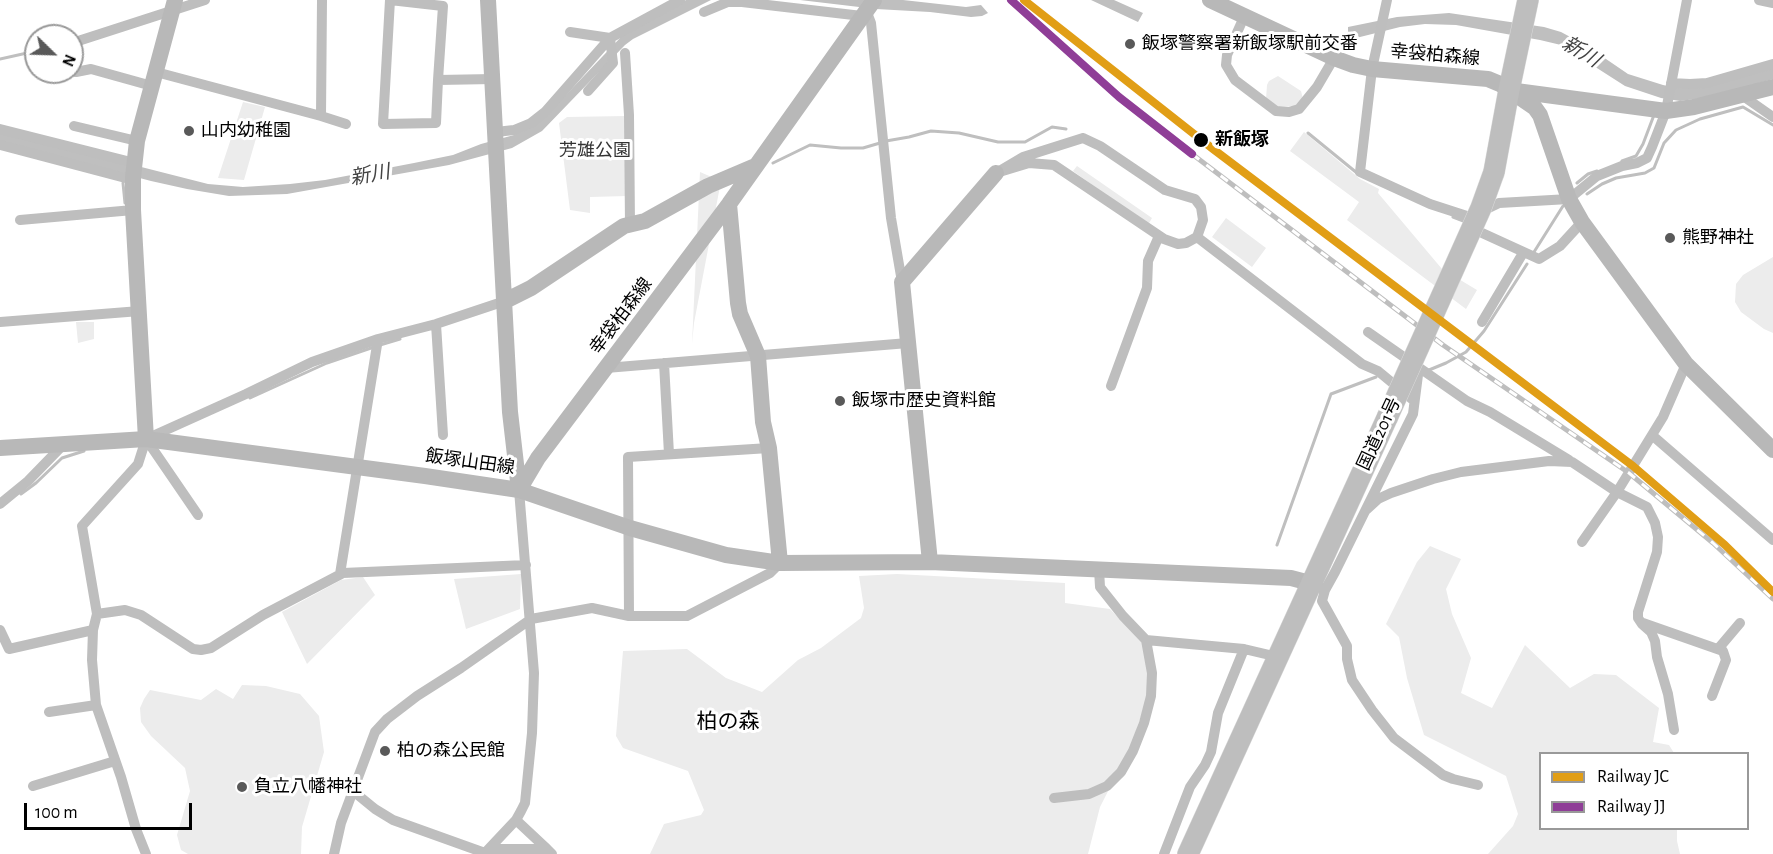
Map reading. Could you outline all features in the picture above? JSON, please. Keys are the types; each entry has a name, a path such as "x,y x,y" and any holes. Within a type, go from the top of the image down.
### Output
{"highway":[{"name":"国道201号","path":"1188,854 1278,657 1317,586 1387,418 1481,208 1494,172 1528,0"}],"street":[{"path":"84,39 174,5 206,0"},
{"path":"321,116 322,0"},
{"path":"390,0 443,6 438,80 436,123 383,124 390,0"},
{"name":"飯塚山田線","path":"0,448 146,439 519,490 510,412 488,0"},
{"path":"496,141 531,123 545,112 611,41 680,0"},
{"name":"幸袋柏森線","path":"1210,0 1334,58 1372,69 1488,79 1509,90 1694,107 1773,87"},
{"path":"1248,0 1244,17 1227,55 1226,65 1234,80 1276,111 1289,112 1299,109 1317,87 1334,58"},
{"path":"1387,0 1372,69 1360,172 1430,204 1470,217 1499,203 1569,199 1597,176 1647,158 1667,105 1687,0"},
{"path":"1759,0 1773,3"},
{"path":"704,12 728,2 867,9 871,23 891,218 902,282 930,562"},
{"path":"146,854 96,705 93,630 97,614 82,526 138,464 146,439 133,210 134,171 137,141 174,5"},
{"name":"幸袋柏森線","path":"519,490 538,458 729,204 867,9"},
{"path":"570,32 611,41"},
{"path":"588,92 613,63 611,41"},
{"path":"625,53 629,115 630,225"},
{"path":"1671,84 1707,83 1773,64"},
{"path":"84,70 91,69 154,79 321,116 346,124"},
{"path":"438,80 493,79"},
{"path":"1509,90 1535,108 1540,115 1569,199 1582,222 1686,364 1773,450"},
{"path":"1743,96 1773,117"},
{"path":"74,126 137,141"},
{"path":"0,129 134,171"},
{"path":"902,282 996,173 1023,158 1077,139 1089,140 1165,190 1195,199 1201,207 1203,220 1197,237 1186,243 1178,244 1159,236 1060,167 1029,163 996,173"},
{"path":"1060,167 1059,155 1063,144"},
{"path":"1,145 134,171"},
{"path":"146,439 312,362 436,328 505,301 531,288 624,226 645,221 708,186 756,166"},
{"path":"729,204 740,314 758,356 763,422 769,448 780,563"},
{"path":"20,219 133,210"},
{"path":"1470,217 1467,226 1539,259 1560,246 1582,222"},
{"path":"1111,386 1147,288 1148,261 1159,236"},
{"path":"1197,237 1362,364 1378,371 1413,400"},
{"path":"1482,322 1523,253"},
{"path":"0,322 140,311"},
{"path":"436,328 443,435"},
{"path":"1368,332 1467,401 1490,412 1617,492 1647,507 1655,523 1658,537 1654,562 1638,612 1640,622 1651,632 1654,641 1674,730"},
{"path":"606,368 908,343"},
{"path":"340,574 377,344"},
{"path":"664,363 669,454"},
{"path":"1581,542 1653,436 1664,417 1686,364"},
{"path":"1317,586 1366,510 1413,414 1419,367"},
{"path":"1653,436 1773,540"},
{"path":"146,439 198,515"},
{"path":"0,504 28,481 63,445"},
{"path":"629,616 628,456 769,448"},
{"path":"1366,510 1378,499 1391,493 1452,474 1535,462 1572,462"},
{"path":"486,852 516,820 525,803 532,733 534,673 519,490 630,528 726,555 780,563 930,562 1099,569 1297,579 1317,586"},
{"path":"334,854 341,823 375,732 387,719 417,696 531,619 592,608 629,616 687,616 770,573 780,563"},
{"path":"97,614 124,609 141,615 193,649 201,650 211,648 263,615 340,574 526,565"},
{"path":"1054,798 1089,794 1107,786 1121,771 1133,751 1152,696 1152,673 1146,640 1100,587 1099,569"},
{"path":"1317,586 1322,601 1347,646 1347,659 1352,680 1394,738 1443,775 1478,785"},
{"path":"1640,622 1723,651 1725,660 1712,696"},
{"path":"1718,649 1740,623"},
{"path":"0,630 9,649 93,630"},
{"path":"1146,640 1244,649 1278,657"},
{"path":"1164,854 1190,787 1211,752 1218,713 1244,649"},
{"path":"49,712 96,705"},
{"path":"33,786 115,761"},
{"path":"353,791 393,820 486,852 550,852"},
{"path":"516,820 550,852"}],"green space":[{"path":"1278,76 1301,91 1303,99 1295,106 1278,107 1266,99 1269,81"},
{"path":"243,102 265,107 244,180 218,178"},
{"name":"芳雄公園","path":"626,116 627,196 590,197 590,213 570,210 559,123 567,117"},
{"path":"1304,132 1360,179 1379,189 1378,193 1442,269 1477,290 1466,309 1347,220 1359,202 1290,151"},
{"path":"1077,166 1152,218 1148,225 1073,171"},
{"path":"700,172 721,181 692,344"},
{"path":"1226,218 1266,248 1252,267 1212,237"},
{"path":"1773,257 1773,333 1741,312 1735,302 1736,284 1743,275"},
{"path":"76,322 94,322 94,339 78,343"},
{"path":"1430,546 1461,559 1446,589 1452,614 1471,658 1461,693 1492,708 1525,645 1570,688 1594,674 1616,675 1659,708 1653,742 1669,745 1673,752 1539,752 1539,830 1677,830 1680,854 1488,854 1513,826 1518,814 1506,776 1424,735 1407,678 1399,637 1386,624 1417,562"},
{"path":"521,574 520,609 466,629 454,579"},
{"path":"897,574 1065,583 1065,603 1110,609 1142,642 1149,674 1148,696 1130,748 1100,807 1088,854 650,854 664,824 701,815 704,810 688,771 623,748 616,736 623,651 687,649 726,678 762,692 798,660 821,648 861,618 864,608 859,576"},
{"path":"363,577 375,595 307,664 282,612 341,580"},
{"path":"242,685 266,686 300,694 319,716 324,752 302,827 301,854 188,854 181,850 177,835 190,791 185,768 151,736 141,722 140,708 150,690 201,700 216,689 233,699"}],"water":[{"name":"新川","path":"686,0 711,0 625,45 542,131 512,148 449,165 287,194 229,196 151,181 0,141 0,131 208,184 243,187 325,180 453,155 514,135 561,100 622,36"},
{"path":"800,0 903,0 966,7 981,5 988,13 971,17"},
{"path":"1091,0 1114,0 1143,13 1138,22"},
{"name":"新川","path":"1449,13 1544,27 1561,32 1587,46 1628,74 1677,88 1773,67 1773,79 1710,97 1680,101 1661,98 1625,86 1561,45 1540,40 1456,25 1425,24 1400,27 1348,40 1348,27 1397,17"}],"waterway":[{"path":"0,59 24,54"},
{"path":"1587,194 1616,178 1645,173 1654,168 1664,143 1676,130 1700,119 1743,107 1773,125"},
{"path":"1622,161 1636,156 1654,115"},
{"path":"886,141 931,131 959,133 998,142 1025,142 1052,127 1066,129"},
{"path":"1308,133 1357,173"},
{"path":"773,163 810,145 863,148 880,143"},
{"path":"1577,183 1588,174 1597,171"},
{"path":"123,183 125,203"},
{"path":"1534,252 1563,206"},
{"path":"1453,217 1466,222"},
{"path":"1429,370 1466,352 1484,331 1527,264"},
{"path":"380,345 400,339"},
{"path":"250,398 327,363 374,347"},
{"path":"1277,545 1331,394 1376,377"},
{"path":"21,494 62,458 84,451"}],"railway":[{"path":"1192,154 1443,345 1629,473 1713,543 1773,599"}],"rail line":[{"name":"JJ","path":"1011,0 1119,97 1192,154"},
{"name":"JC","path":"1024,0 1213,149 1633,466 1725,545 1773,592"}],"place":[{"name":"飯塚警察署新飯塚駅前交番","path":"1130,44"},
{"name":"山内幼稚園","path":"189,131"},
{"name":"新飯塚","path":"1201,140"},
{"name":"熊野神社","path":"1670,238"},
{"name":"飯塚市歴史資料館","path":"840,401"},
{"name":"柏の森公民館","path":"385,751"},
{"name":"負立八幡神社","path":"242,787"}],"district":[{"name":"柏の森","path":"728,722"}]}
